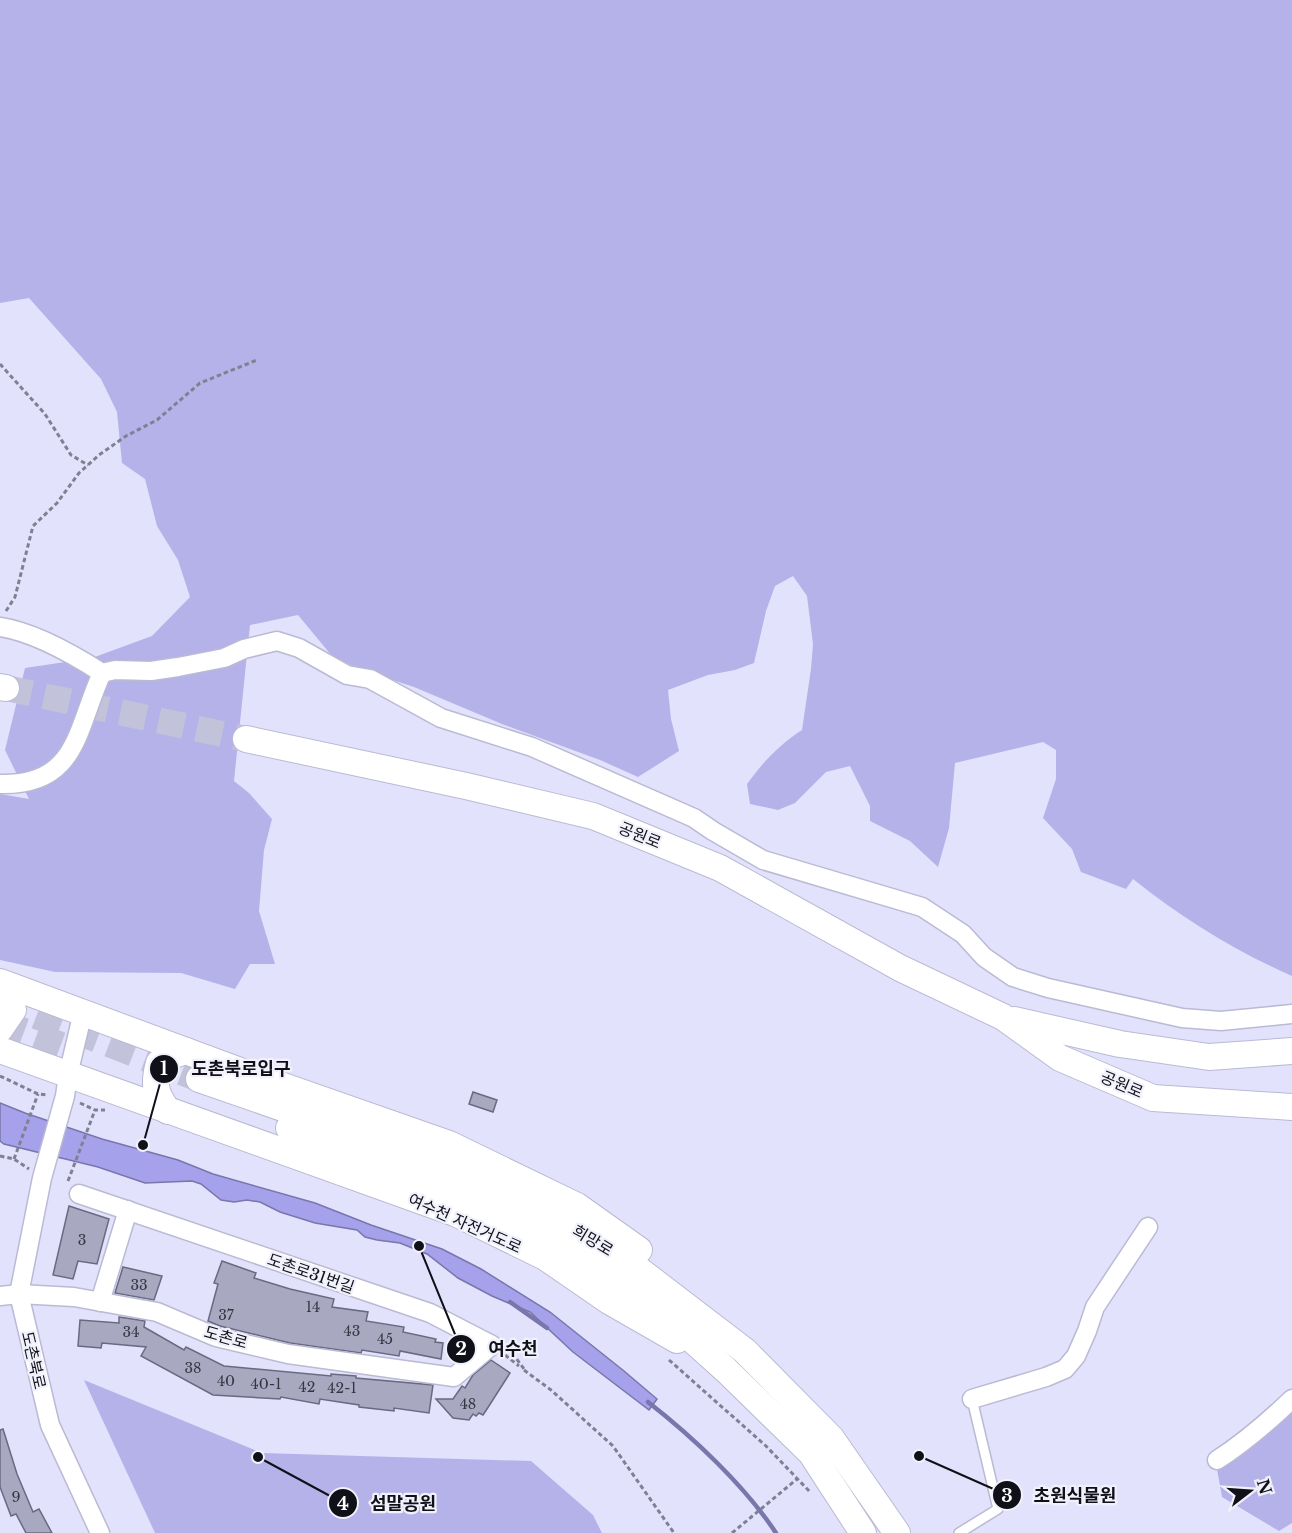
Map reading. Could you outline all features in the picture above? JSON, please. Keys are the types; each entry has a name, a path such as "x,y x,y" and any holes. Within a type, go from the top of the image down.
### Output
{"main road":[{"name":"공원로","path":"246,739 593,816 720,868 900,968 1003,1017 1060,1058 1153,1098 1292,1107"},
{"path":"0,984 449,1143 577,1206 685,1282 745,1351"},
{"path":"0,984 9,993 13,1010 0,1029"},
{"name":"공원로","path":"1003,1017 1120,1044 1209,1057 1292,1051"},
{"path":"0,1050 67,1085 168,1111 455,1213 545,1257 609,1300 726,1370"},
{"path":"168,1111 157,1095 155,1077 159,1063 168,1057 186,1051"},
{"name":"희망로","path":"863,1533 811,1453 726,1370 649,1301 616,1276 478,1200 196,1086 417,1155 486,1183 547,1213 626,1260 745,1351 831,1438 897,1533"}],"street":[{"path":"2,620 81,659 102,673 115,670 151,671 178,667 224,658 244,649 277,641 299,648 346,675 370,679 441,718 532,747 694,818 763,860 922,907 963,934 984,957 1013,977 1048,988 1182,1018 1221,1021 1292,1014"},
{"path":"0,783 20,784 40,780 60,766 72,749 102,673"},
{"path":"67,1085 83,1012"},
{"name":"도촌북로","path":"67,1085 42,1178 19,1294 50,1425 100,1533"},
{"name":"도촌로31번길","path":"74,1187 128,1210 430,1313 492,1345"},
{"path":"100,1302 128,1210"},
{"path":"972,1399 1065,1369 1076,1356 1095,1307 1148,1227"},
{"name":"도촌로","path":"0,1296 19,1294 74,1298 157,1312 216,1337 288,1354 454,1377 492,1345"},
{"path":"1217,1460 1255,1434 1292,1399"}],"lane":[{"path":"959,1533 998,1509 972,1399"}],"path":[{"path":"2,620 15,597 33,526 57,503 88,465 126,436 157,420 200,383 257,360"},
{"path":"0,364 45,414 71,455 88,465"},
{"path":"0,1076 38,1094 67,1085 95,1110 109,1110"},
{"path":"14,1159 38,1094"},
{"path":"74,1187 70,1175 95,1110"},
{"path":"0,1156 14,1159 42,1178"},
{"path":"492,1345 551,1390 613,1446 674,1533"},
{"path":"664,1356 766,1446 811,1493"},
{"path":"732,1533 797,1479"}],"shaded area":[{"path":"0,0 1292,0 1292,976 1210,933 1133,879 1126,889 1081,872 1072,849 1043,818 1056,779 1056,750 1043,742 955,763 949,828 938,867 910,841 870,821 870,806 850,766 826,772 795,803 778,810 750,804 747,784 772,754 802,730 813,644 807,596 793,576 775,586 766,611 754,663 735,670 708,675 668,690 671,719 679,751 638,777 414,687 359,669 332,656 298,615 250,625 234,781 249,793 272,819 264,850 259,911 275,964 250,964 235,989 181,973 55,972 0,960 0,794 29,799 5,750 25,668 92,658 152,636 190,597 178,560 157,526 145,479 122,463 117,412 101,379 29,298 0,303"},
{"path":"0,1103 102,1139 315,1203 442,1249 481,1269 550,1312 657,1399 649,1410 573,1352 530,1312 458,1278 427,1254 400,1243 365,1237 357,1230 315,1223 280,1212 260,1202 221,1200 201,1184 192,1181 145,1183 98,1167 4,1144 0,1141"},
{"path":"84,1380 262,1453 531,1461 593,1515 602,1533 155,1533"},
{"path":"1292,1408 1292,1523 1279,1531 1222,1497 1217,1469"}],"building":[{"path":"473,1092 497,1100 493,1112 469,1104"},
{"path":"69,1206 109,1219 97,1264 78,1261 73,1279 53,1275"},
{"path":"222,1261 256,1273 254,1278 334,1299 332,1307 368,1312 366,1321 404,1327 403,1332 436,1339 435,1342 443,1343 441,1359 400,1351 399,1356 290,1343 208,1321 218,1284 214,1283"},
{"path":"123,1267 162,1276 154,1300 115,1293"},
{"path":"119,1317 145,1321 144,1327 184,1350 186,1347 224,1366 331,1376 331,1374 356,1376 356,1378 433,1385 429,1413 394,1408 394,1411 359,1407 359,1405 320,1399 319,1404 281,1397 280,1399 213,1395 141,1356 146,1347 102,1343 101,1348 78,1346 80,1320 119,1323"},
{"path":"491,1360 510,1373 487,1409 483,1415 473,1414 469,1420 453,1418 436,1399 453,1399 462,1386 465,1388 473,1375"},
{"path":"3,1429 17,1474 33,1512 39,1509 52,1533 26,1533 16,1514 11,1516 0,1487 0,1430"}],"waterway":[{"path":"510,1302 547,1328"},
{"path":"648,1402 683,1431 734,1480 776,1533"}],"tunnel":[{"path":"6,688 246,739"},
{"path":"0,1002 199,1079"},
{"path":"0,1022 64,1046"}],"place":[{"name":"도촌북로입구","path":"143,1145"},
{"name":"여수천","path":"419,1246"},
{"name":"초원식물원","path":"919,1456"},
{"name":"섬말공원","path":"258,1457"}]}
